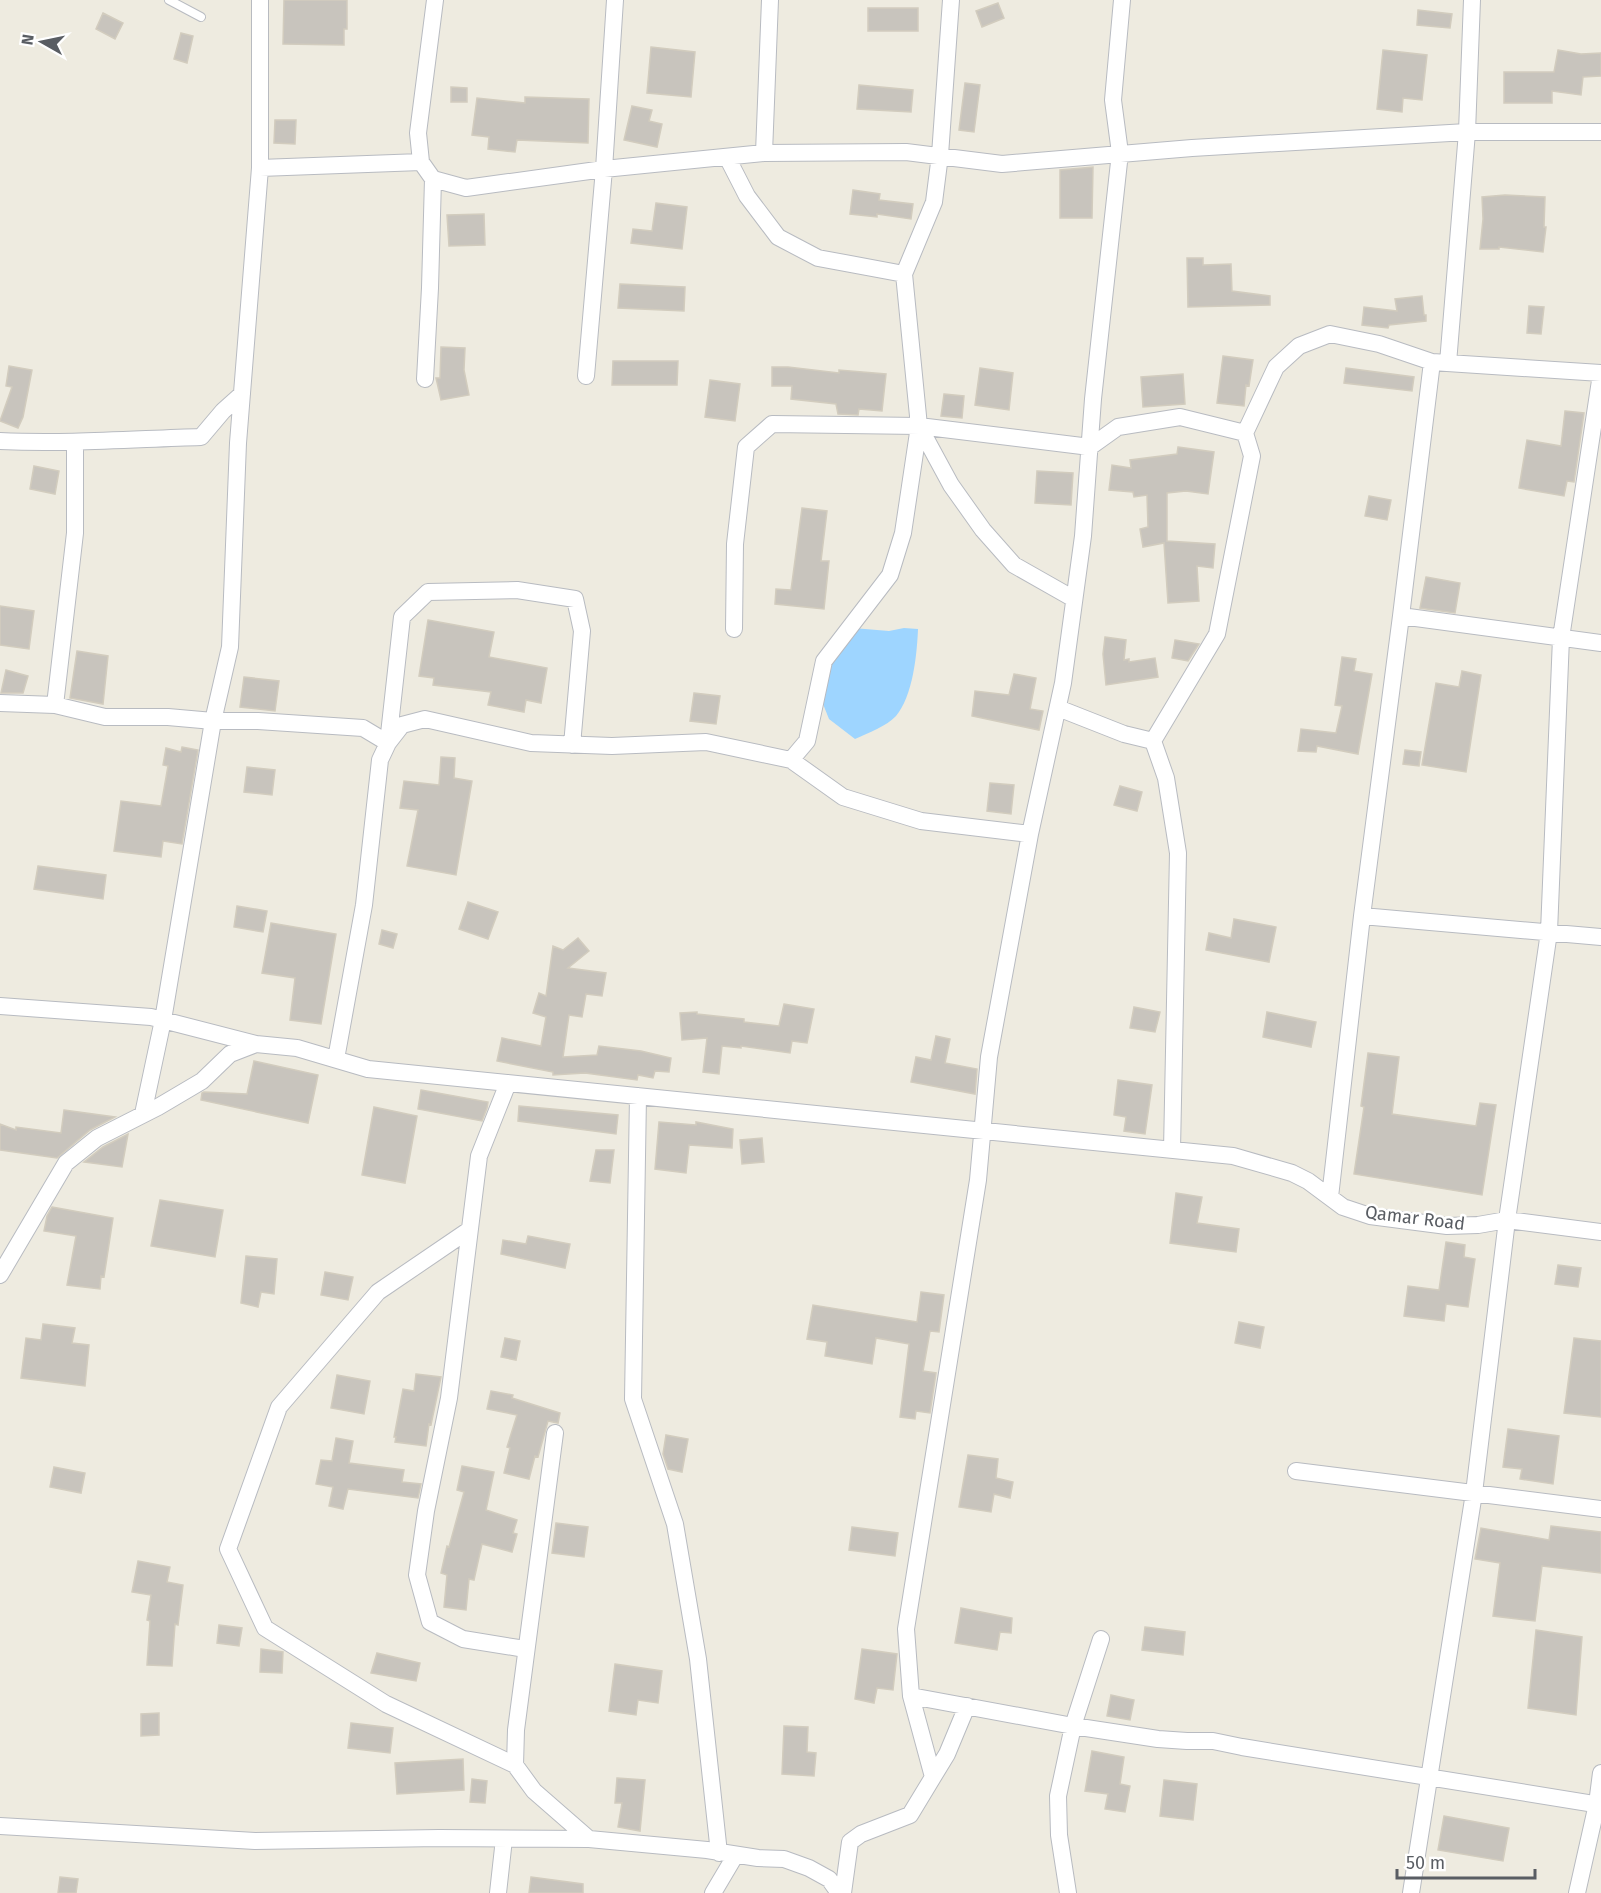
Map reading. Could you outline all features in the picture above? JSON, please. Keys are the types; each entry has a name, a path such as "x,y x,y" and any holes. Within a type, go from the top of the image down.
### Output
{"street":[{"path":"143,1114 163,1020 213,721 230,647 238,443 260,168 260,0"},
{"path":"425,379 433,179 422,162 418,133 435,0"},
{"path":"586,376 615,0"},
{"path":"764,153 770,0"},
{"path":"791,760 807,741 824,661 890,575 903,532 919,426 904,273 934,202 940,155 951,0"},
{"path":"933,1778 911,1696 906,1629 978,1180 989,1057 1030,834 1058,708 1083,537 1120,153 1113,100 1122,0"},
{"path":"1330,1197 1362,915 1401,616 1440,363 1467,132 1472,0"},
{"path":"433,179 466,188 603,169 764,153 906,152 1002,164 1120,153 1467,132 1601,132"},
{"path":"727,157 747,196 778,237 818,258 904,273"},
{"path":"260,168 422,162"},
{"path":"1172,1150 1178,853 1166,778 1154,741 1217,634 1252,456 1245,433 1276,367 1299,346 1330,334 1379,344 1440,363 1601,373 1561,638 1549,932 1507,1220 1474,1492 1411,1893"},
{"path":"0,441 75,443 129,439 201,438 223,411 242,393"},
{"path":"734,629 735,544 746,447 771,424 919,426 1090,447 1119,427 1180,417 1245,433"},
{"path":"919,426 951,485 983,530 1014,565 1074,599"},
{"path":"55,705 75,533 75,443"},
{"path":"388,743 402,617 428,592 518,590 574,599 582,631 572,745"},
{"path":"1401,616 1601,642"},
{"path":"0,703 55,705 105,717 168,717 363,728 388,743"},
{"path":"1058,708 1124,734 1154,741"},
{"path":"336,1059 364,905 380,760 388,743 402,725 425,719 531,743 612,746 706,742 791,760 843,797 921,821 1030,834"},
{"path":"1362,915 1601,937"},
{"name":"Qamar Road","path":"0,1006 151,1017 256,1044 297,1048 368,1069 1233,1156 1292,1173 1308,1181 1343,1207 1378,1217 1447,1226 1478,1225 1507,1220 1601,1232"},
{"path":"0,1275 66,1163 97,1138 202,1081 230,1054 256,1044"},
{"path":"508,1083 479,1156 449,1398 426,1511 417,1575 430,1622 463,1639 525,1649"},
{"path":"638,1096 633,1399 675,1524 698,1659 727,1854 713,1893"},
{"path":"469,1230 378,1292 279,1407 228,1550 265,1628 386,1704 515,1765 534,1791 589,1839"},
{"path":"515,1765 516,1730 525,1649 555,1433"},
{"path":"1296,1471 1601,1509"},
{"path":"1068,1893 1059,1835 1058,1796 1073,1726 1101,1639"},
{"path":"911,1696 1073,1726 1158,1739 1213,1741 1599,1804"},
{"path":"843,1893 850,1842 861,1834 910,1815 947,1754 967,1706"},
{"path":"1577,1893 1599,1804 1601,1773"},
{"path":"0,1826 255,1840 589,1839 784,1859 809,1868 829,1879 838,1893"},
{"path":"498,1893 504,1839"}],"lane":[{"path":"169,0 201,17"}],"water":[{"path":"853,628 889,631 904,628 918,629 913,674 902,708 888,723 855,739 829,719 823,704 830,659"}],"building":[{"path":"284,0 347,0 347,29 344,29 344,45 283,44"},
{"path":"998,3 1004,18 982,27 976,11"},
{"path":"868,8 918,8 918,31 868,31"},
{"path":"1418,10 1452,14 1450,28 1417,25"},
{"path":"103,13 123,23 115,39 96,29"},
{"path":"181,33 193,36 187,63 174,59"},
{"path":"651,47 695,52 691,97 647,93"},
{"path":"1383,50 1427,55 1422,100 1403,98 1402,112 1377,109"},
{"path":"1558,50 1581,54 1601,53 1601,76 1583,77 1581,95 1552,91 1552,103 1504,103 1504,72 1554,72"},
{"path":"965,83 980,85 974,132 959,130"},
{"path":"859,85 913,90 911,112 857,109"},
{"path":"451,87 467,88 467,102 451,102"},
{"path":"525,97 589,99 588,143 517,140 515,152 488,149 489,137 472,135 477,98 525,103"},
{"path":"632,106 652,110 649,121 662,124 657,147 624,140"},
{"path":"275,120 296,120 295,144 274,143"},
{"path":"1093,167 1092,218 1060,218 1060,170"},
{"path":"853,190 880,194 879,200 913,204 911,219 877,214 877,217 850,214"},
{"path":"1505,195 1545,197 1544,227 1546,227 1543,252 1499,247 1499,249 1480,249 1483,219 1482,197"},
{"path":"656,203 687,207 682,249 631,243 633,229 652,231"},
{"path":"484,214 485,245 449,246 447,215"},
{"path":"1187,258 1203,258 1203,265 1231,264 1232,291 1270,296 1270,305 1188,307"},
{"path":"620,284 685,287 684,311 618,308"},
{"path":"1422,296 1426,321 1389,325 1388,328 1362,325 1364,307 1397,311 1395,299"},
{"path":"1529,306 1544,307 1541,334 1527,333"},
{"path":"441,347 465,348 464,370 469,395 441,400 436,378 440,378"},
{"path":"1223,356 1253,360 1249,386 1246,385 1244,406 1217,403"},
{"path":"613,361 678,361 677,385 612,385"},
{"path":"9,366 32,370 23,417 18,428 0,421 12,387 6,386"},
{"path":"772,367 839,373 839,370 886,374 882,411 859,409 858,415 838,414 836,404 791,399 792,386 772,386"},
{"path":"980,368 1013,373 1009,410 975,405"},
{"path":"1346,368 1414,377 1412,391 1344,383"},
{"path":"1183,374 1185,404 1143,407 1141,377"},
{"path":"710,380 740,384 735,421 705,417"},
{"path":"944,394 964,396 962,418 941,416"},
{"path":"1565,411 1584,413 1574,482 1567,481 1564,496 1519,488 1527,440 1561,446"},
{"path":"1178,447 1214,452 1208,494 1186,491 1167,493 1167,541 1215,544 1213,568 1197,566 1199,601 1168,603 1164,543 1143,547 1140,529 1148,527 1147,495 1134,497 1133,492 1109,490 1112,465 1131,468 1130,460 1177,454"},
{"path":"34,466 59,471 55,494 30,489"},
{"path":"1037,471 1073,473 1071,505 1035,503"},
{"path":"1369,496 1391,500 1387,520 1365,516"},
{"path":"802,508 827,511 821,561 829,561 824,609 775,604 776,589 791,590"},
{"path":"1426,577 1460,583 1455,613 1420,608"},
{"path":"0,606 34,611 29,649 0,645"},
{"path":"428,620 494,632 489,657 547,668 541,703 526,700 524,712 488,705 491,692 433,685 434,678 419,676"},
{"path":"1105,637 1126,640 1124,660 1129,659 1129,662 1155,658 1158,677 1106,685 1103,654"},
{"path":"1175,640 1199,644 1188,661 1172,658"},
{"path":"77,651 108,656 103,704 70,698"},
{"path":"1342,657 1356,659 1354,671 1372,674 1358,754 1317,746 1316,752 1298,751 1301,729 1336,733 1342,706 1335,705"},
{"path":"6,670 28,676 23,693 1,693"},
{"path":"1462,671 1481,675 1466,772 1422,765 1436,683 1459,687"},
{"path":"1014,674 1036,678 1030,709 1043,711 1039,730 972,716 975,691 1009,695"},
{"path":"244,677 279,681 275,711 240,707"},
{"path":"694,693 720,696 716,724 690,721"},
{"path":"182,747 198,750 182,844 163,841 161,857 114,851 121,801 161,806 168,766 163,765 166,748 181,752"},
{"path":"1405,750 1421,752 1419,766 1403,764"},
{"path":"441,757 455,758 454,778 472,781 456,875 407,866 418,810 400,808 404,781 439,785"},
{"path":"247,767 275,770 272,795 244,792"},
{"path":"990,783 1014,785 1011,814 987,811"},
{"path":"1120,786 1142,792 1137,811 1114,805"},
{"path":"38,866 106,875 103,899 34,889"},
{"path":"468,902 498,912 488,939 459,929"},
{"path":"237,906 267,911 263,932 234,927"},
{"path":"1234,919 1276,927 1269,962 1206,950 1209,933 1231,938"},
{"path":"271,923 336,934 321,1024 290,1020 295,978 262,973"},
{"path":"382,930 397,934 393,948 379,944"},
{"path":"578,938 589,951 568,968 606,973 602,996 586,994 582,1017 569,1015 563,1057 597,1055 599,1046 641,1051 671,1058 669,1072 655,1071 653,1078 638,1075 637,1080 585,1073 553,1075 553,1072 497,1061 502,1038 541,1046 546,1017 533,1013 539,993 546,996 553,946 563,950"},
{"path":"784,1004 814,1009 807,1043 792,1041 790,1053 741,1046 741,1048 722,1046 719,1074 703,1072 707,1038 682,1040 680,1013 697,1012 697,1014 744,1019 744,1022 779,1026"},
{"path":"1134,1007 1160,1012 1155,1032 1130,1028"},
{"path":"1267,1012 1316,1022 1311,1047 1263,1037"},
{"path":"936,1036 950,1039 945,1063 977,1069 975,1094 911,1082 916,1057 931,1060"},
{"path":"1368,1053 1399,1057 1392,1114 1476,1126 1480,1103 1496,1105 1482,1195 1354,1174 1364,1107 1361,1106"},
{"path":"254,1061 318,1075 308,1123 201,1100 204,1092 247,1094"},
{"path":"1118,1080 1152,1085 1145,1134 1124,1131 1126,1117 1114,1115"},
{"path":"421,1090 488,1102 482,1121 418,1109"},
{"path":"519,1106 618,1115 616,1134 518,1121"},
{"path":"374,1107 417,1116 405,1183 362,1175"},
{"path":"64,1110 115,1117 90,1130 57,1158 0,1150 0,1124 16,1130 16,1127 61,1133"},
{"path":"659,1122 696,1125 696,1122 733,1129 732,1148 689,1145 686,1173 655,1169"},
{"path":"128,1134 122,1167 84,1162 103,1147"},
{"path":"762,1138 764,1162 742,1164 740,1140"},
{"path":"596,1150 614,1150 610,1183 590,1181"},
{"path":"1176,1193 1202,1197 1197,1223 1239,1229 1236,1252 1170,1243"},
{"path":"160,1200 223,1210 215,1257 151,1246"},
{"path":"52,1207 113,1218 100,1289 67,1285 76,1236 44,1231 47,1216"},
{"path":"528,1236 570,1244 565,1268 501,1254 503,1240 526,1244"},
{"path":"1446,1242 1465,1245 1464,1257 1475,1259 1468,1307 1446,1304 1444,1321 1404,1316 1408,1286 1439,1290"},
{"path":"246,1256 277,1259 274,1294 261,1292 258,1307 241,1303"},
{"path":"1558,1265 1581,1268 1578,1287 1555,1284"},
{"path":"325,1272 353,1277 348,1300 321,1295"},
{"path":"921,1292 944,1295 939,1332 930,1331 923,1371 936,1373 930,1413 916,1411 915,1419 900,1417 909,1344 876,1338 872,1364 825,1356 827,1342 807,1339 813,1305 917,1322"},
{"path":"1239,1322 1264,1327 1260,1348 1235,1343"},
{"path":"43,1324 75,1328 72,1343 89,1345 85,1386 21,1378 26,1338 41,1340"},
{"path":"505,1338 520,1341 516,1360 501,1357"},
{"path":"1574,1338 1601,1341 1601,1417 1564,1413"},
{"path":"416,1374 441,1377 426,1446 395,1442 396,1437 394,1437 403,1389 414,1391"},
{"path":"337,1375 370,1381 364,1414 331,1408"},
{"path":"491,1391 513,1395 512,1398 560,1413 558,1423 548,1421 529,1479 504,1473 510,1448 507,1447 517,1415 487,1409"},
{"path":"1508,1429 1559,1436 1553,1484 1520,1479 1522,1469 1503,1467"},
{"path":"666,1435 688,1439 682,1472 668,1469 663,1454"},
{"path":"336,1438 353,1441 349,1463 404,1470 402,1482 421,1484 418,1498 348,1489 343,1509 329,1506 333,1487 316,1484 321,1460 332,1461"},
{"path":"968,1455 998,1459 996,1478 1013,1482 1010,1498 994,1494 991,1512 959,1507"},
{"path":"462,1466 494,1472 486,1510 517,1520 513,1533 517,1534 512,1552 482,1544 474,1580 469,1579 466,1610 444,1607 447,1575 441,1573 464,1492 457,1490"},
{"path":"54,1467 85,1473 81,1493 50,1487"},
{"path":"556,1523 588,1527 584,1557 552,1553"},
{"path":"1551,1526 1601,1532 1601,1573 1542,1566 1535,1621 1493,1616 1500,1563 1475,1559 1481,1528 1549,1540"},
{"path":"852,1527 898,1533 895,1556 849,1550"},
{"path":"138,1561 170,1567 167,1582 183,1585 178,1625 175,1624 172,1666 147,1665 150,1621 147,1620 151,1595 132,1592"},
{"path":"961,1608 1012,1618 1011,1633 1000,1632 997,1650 955,1643"},
{"path":"219,1625 242,1628 239,1646 217,1643"},
{"path":"1145,1627 1185,1632 1183,1655 1142,1650"},
{"path":"1536,1630 1582,1637 1576,1715 1528,1708"},
{"path":"261,1649 283,1652 282,1673 260,1672"},
{"path":"862,1649 897,1654 893,1690 877,1688 874,1703 855,1699"},
{"path":"377,1653 420,1663 416,1681 371,1673"},
{"path":"615,1664 662,1671 658,1703 638,1700 636,1715 609,1711"},
{"path":"1111,1695 1134,1700 1130,1720 1107,1716"},
{"path":"159,1713 159,1735 141,1736 141,1714"},
{"path":"351,1723 393,1728 390,1753 348,1748"},
{"path":"784,1726 808,1727 807,1752 816,1753 814,1776 782,1774"},
{"path":"1092,1751 1124,1757 1120,1784 1130,1786 1125,1812 1105,1809 1108,1794 1085,1791"},
{"path":"463,1759 464,1790 397,1794 395,1763"},
{"path":"617,1778 645,1780 640,1831 618,1827 622,1803 615,1803"},
{"path":"472,1779 487,1781 485,1803 470,1802"},
{"path":"1164,1780 1197,1784 1193,1820 1160,1816"},
{"path":"1444,1816 1509,1828 1503,1861 1438,1850"},
{"path":"60,1877 78,1879 76,1893 58,1893"},
{"path":"531,1877 583,1884 583,1893 529,1893"}]}
